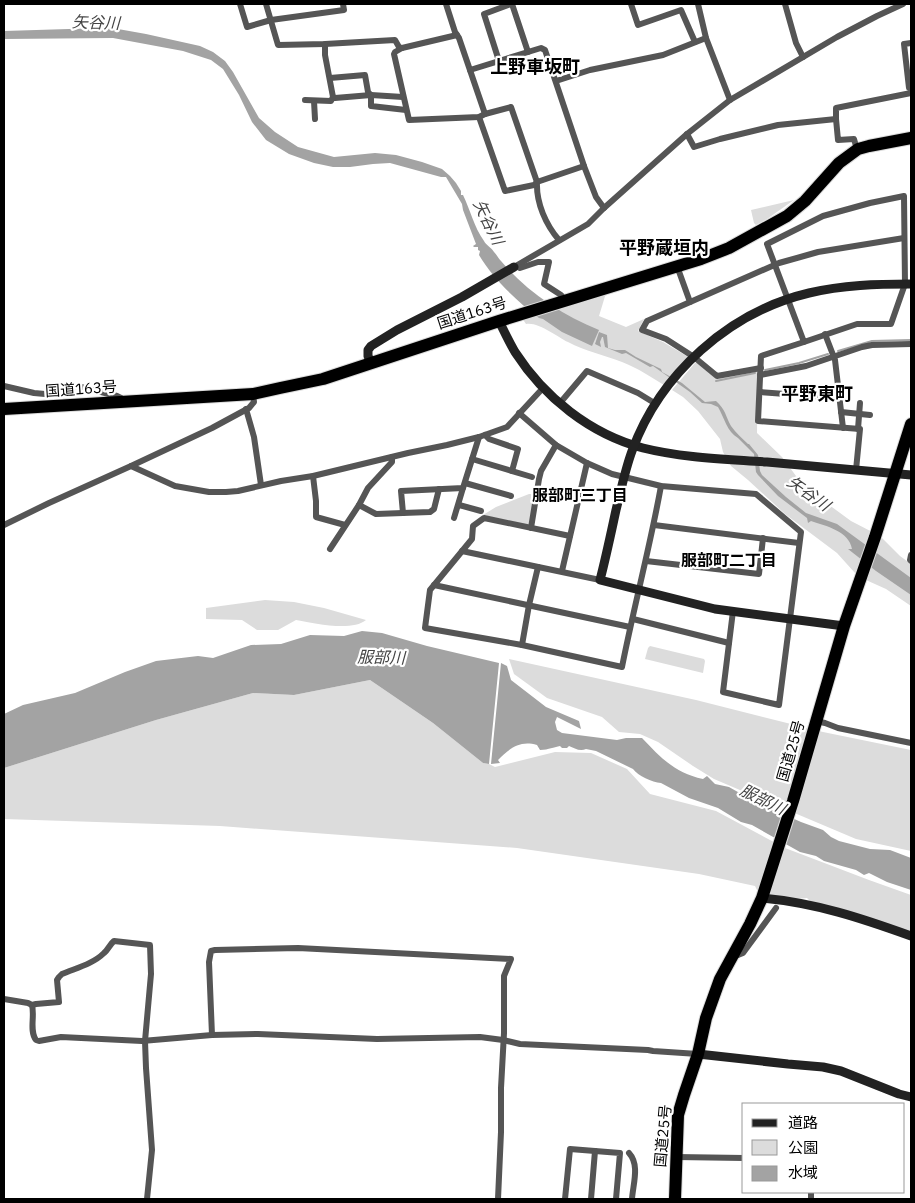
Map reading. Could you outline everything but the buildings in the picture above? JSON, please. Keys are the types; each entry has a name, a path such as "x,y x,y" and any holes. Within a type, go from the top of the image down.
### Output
{"highway":[{"name":"国道163号","path":"4,409 253,394 323,379 499,321 701,259 729,248 787,216 805,201 840,163 858,149 911,138"},
{"name":"国道25号","path":"675,1199 678,1115 698,1054 711,1001 720,979 762,898 793,801 844,626 911,424"}],"street":[{"path":"240,4 247,27 271,20 344,10 343,4"},
{"path":"266,4 278,45 395,40 402,48"},
{"path":"446,4 470,70 505,191 534,185 537,182 584,166"},
{"path":"499,61 484,14 511,4 528,52"},
{"path":"631,4 638,25 681,10 695,42"},
{"path":"698,4 706,38 730,100"},
{"path":"785,4 796,43 803,57"},
{"path":"371,362 368,350 371,346 397,330 462,297 588,224 686,134 730,100 837,37 903,4"},
{"path":"458,35 402,48 395,52 408,120 482,116 511,107 537,182 540,204 546,223 559,240"},
{"path":"556,81 590,70 663,55 706,38"},
{"path":"858,149 854,139 838,140 836,108 910,90 904,44 911,43"},
{"path":"325,44 333,97"},
{"path":"470,70 542,48 545,50 584,166 596,197 604,208"},
{"path":"330,78 365,76 368,92 371,95 371,106 406,110"},
{"path":"333,97 371,95 403,97"},
{"path":"305,100 331,101 333,97"},
{"path":"314,101 315,119"},
{"path":"686,134 694,147 778,125 836,119"},
{"path":"804,342 767,244 823,216 904,196 904,238 908,284 891,324 857,324 825,334 804,342 761,356 758,420 858,429"},
{"path":"904,238 818,252 774,265 647,321 642,330 666,339 718,376 806,366 872,345 911,344"},
{"path":"515,266 520,268 538,262 549,262 544,284 560,295 564,301"},
{"path":"677,266 690,302"},
{"path":"600,580 623,477 634,445 644,422 670,383 692,358 723,332 753,314 787,299 844,286 908,284"},
{"path":"499,321 514,351 543,388 572,413 611,436 634,445 676,454 911,475"},
{"path":"825,334 834,356 843,428"},
{"path":"560,403 587,371 638,393 656,404"},
{"path":"4,386 45,394 77,386 117,396 123,402"},
{"path":"130,466 175,486 209,492 238,491 313,476 482,436 507,426 543,388"},
{"path":"760,392 839,398"},
{"path":"4,525 212,428 252,405 254,402 253,394"},
{"path":"856,470 860,429 858,429 860,403"},
{"path":"246,409 254,437 261,485"},
{"path":"841,412 870,415"},
{"path":"519,413 556,445 587,463 612,474 661,486 756,494 801,532 779,705 722,692 733,612"},
{"path":"454,518 472,459 482,436"},
{"path":"482,436 518,449 512,471"},
{"path":"532,528 541,471 556,445"},
{"path":"330,549 368,488 392,462 392,457"},
{"path":"472,459 532,477"},
{"path":"562,571 587,463"},
{"path":"313,476 316,517 345,525"},
{"path":"403,513 401,491 439,489 464,485 511,496"},
{"path":"570,536 484,518 473,526 472,539 430,590 425,628 622,667 638,589 654,526 661,486"},
{"path":"359,505 376,514 430,512 434,509 439,489"},
{"path":"459,505 480,511"},
{"path":"654,526 799,543"},
{"path":"646,560 759,574 763,538"},
{"path":"462,550 562,571 715,609 844,626"},
{"path":"911,555 911,561"},
{"path":"522,646 538,567"},
{"path":"434,585 630,627"},
{"path":"633,619 729,643"},
{"path":"816,722 911,743"},
{"path":"762,898 806,904 844,913 911,936"},
{"path":"734,953 743,953 776,908"},
{"path":"4,999 32,1005 59,1002 57,980 59,977 97,959 106,952 112,941 150,945 151,974 145,1041 152,1150 147,1199"},
{"path":"212,1035 209,962 211,951 298,948 511,958 504,976 498,1199"},
{"path":"32,1005 33,1037 36,1040 61,1037 145,1041 212,1035 258,1034 377,1039 480,1037 520,1044 648,1050 823,1067 841,1071 911,1097"},
{"path":"566,1199 570,1149 620,1153 616,1199"},
{"path":"591,1199 595,1151"},
{"path":"629,1152 635,1164 632,1199"},
{"path":"676,1157 742,1158"}],"green space":[{"path":"794,200 767,219 756,225 754,223 751,210"},
{"path":"606,293 599,316 626,327 644,319 638,331 663,342 690,358 666,386 628,364 574,345 536,325 526,324 522,318"},
{"path":"695,363 717,379 756,371 758,373 757,433 782,457 799,480 821,499 851,521 880,536 911,564 911,606 886,589 855,573 837,553 785,514 731,466 723,452 720,439 698,411 672,390"},
{"path":"529,494 534,494 530,523 528,525 483,515 496,507"},
{"path":"265,600 294,602 366,620 360,624 342,626 296,620 278,630 257,630 242,620 206,619 206,608"},
{"path":"650,646 704,659 703,673 645,659"},
{"path":"509,659 696,700 823,732 911,750 911,851 856,839 714,779 658,742 640,734 619,732 602,717 547,698 514,674"},
{"path":"370,680 433,723 483,763 495,767 555,752 591,753 627,769 650,794 716,811 785,848 911,895 911,932 811,902 807,898 770,895 758,892 755,886 699,874 517,848 220,826 4,819 4,768 156,720 253,693 294,695"}],"water":[{"path":"101,28 146,34 200,46 213,52 225,61 233,72 259,118 275,132 298,147 334,157 375,153 396,155 442,169 461,191 461,195 463,195 477,230 485,242 511,272 533,292 558,309 599,330 592,346 562,332 539,318 514,297 499,281 479,255 478,247 473,246 476,244 462,204 446,177 390,163 333,167 314,163 289,154 266,140 252,122 239,95 223,69 211,60 183,51 113,38 4,39 4,31"},
{"path":"599,332 607,335 608,348 625,350 661,369 662,372 682,383 705,402 716,401 724,410 733,429 758,455 762,475 806,513 837,524 911,578 911,595 848,549 852,549 850,543 842,534 830,527 811,521 808,523 807,518 778,496 758,475 754,454 731,432 718,407 702,403 690,392 653,366 650,367 626,353 622,354 605,347 603,337 600,342 601,347 595,344"},
{"name":"服部川","path":"362,631 382,633 499,663 489,764 483,763 433,723 370,680 294,695 253,693 156,720 4,768 4,714 23,705 75,693 156,661 198,656 213,658 251,645 281,644 310,635 344,636"},
{"path":"501,663 507,666 511,680 546,707 579,721 581,729 557,717 555,722 557,730 562,733 617,740 642,738 669,764 684,773 703,779 707,776 715,784 729,787 752,800 823,830 839,841 870,849 890,850 911,858 911,890 887,882 869,873 864,875 856,870 800,852 718,808 689,798 661,783 646,778 633,769 596,751 579,750 569,746 567,748 560,746 540,750 537,745 520,744 498,760 500,763 491,764"}],"waterway":[{"path":"838,351 872,341 911,340"},
{"path":"765,370 799,363 828,354"},
{"path":"716,381 755,373"}],"district":[{"name":"上野車坂町","path":"535,67"},
{"name":"平野蔵垣内","path":"664,248"},
{"name":"平野東町","path":"817,394"},
{"name":"服部町三丁目","path":"580,495"},
{"name":"服部町二丁目","path":"729,560"}],"water label":[{"name":"矢谷川","path":"96,22"},
{"name":"矢谷川","path":"489,222"},
{"name":"矢谷川","path":"809,493"}]}
